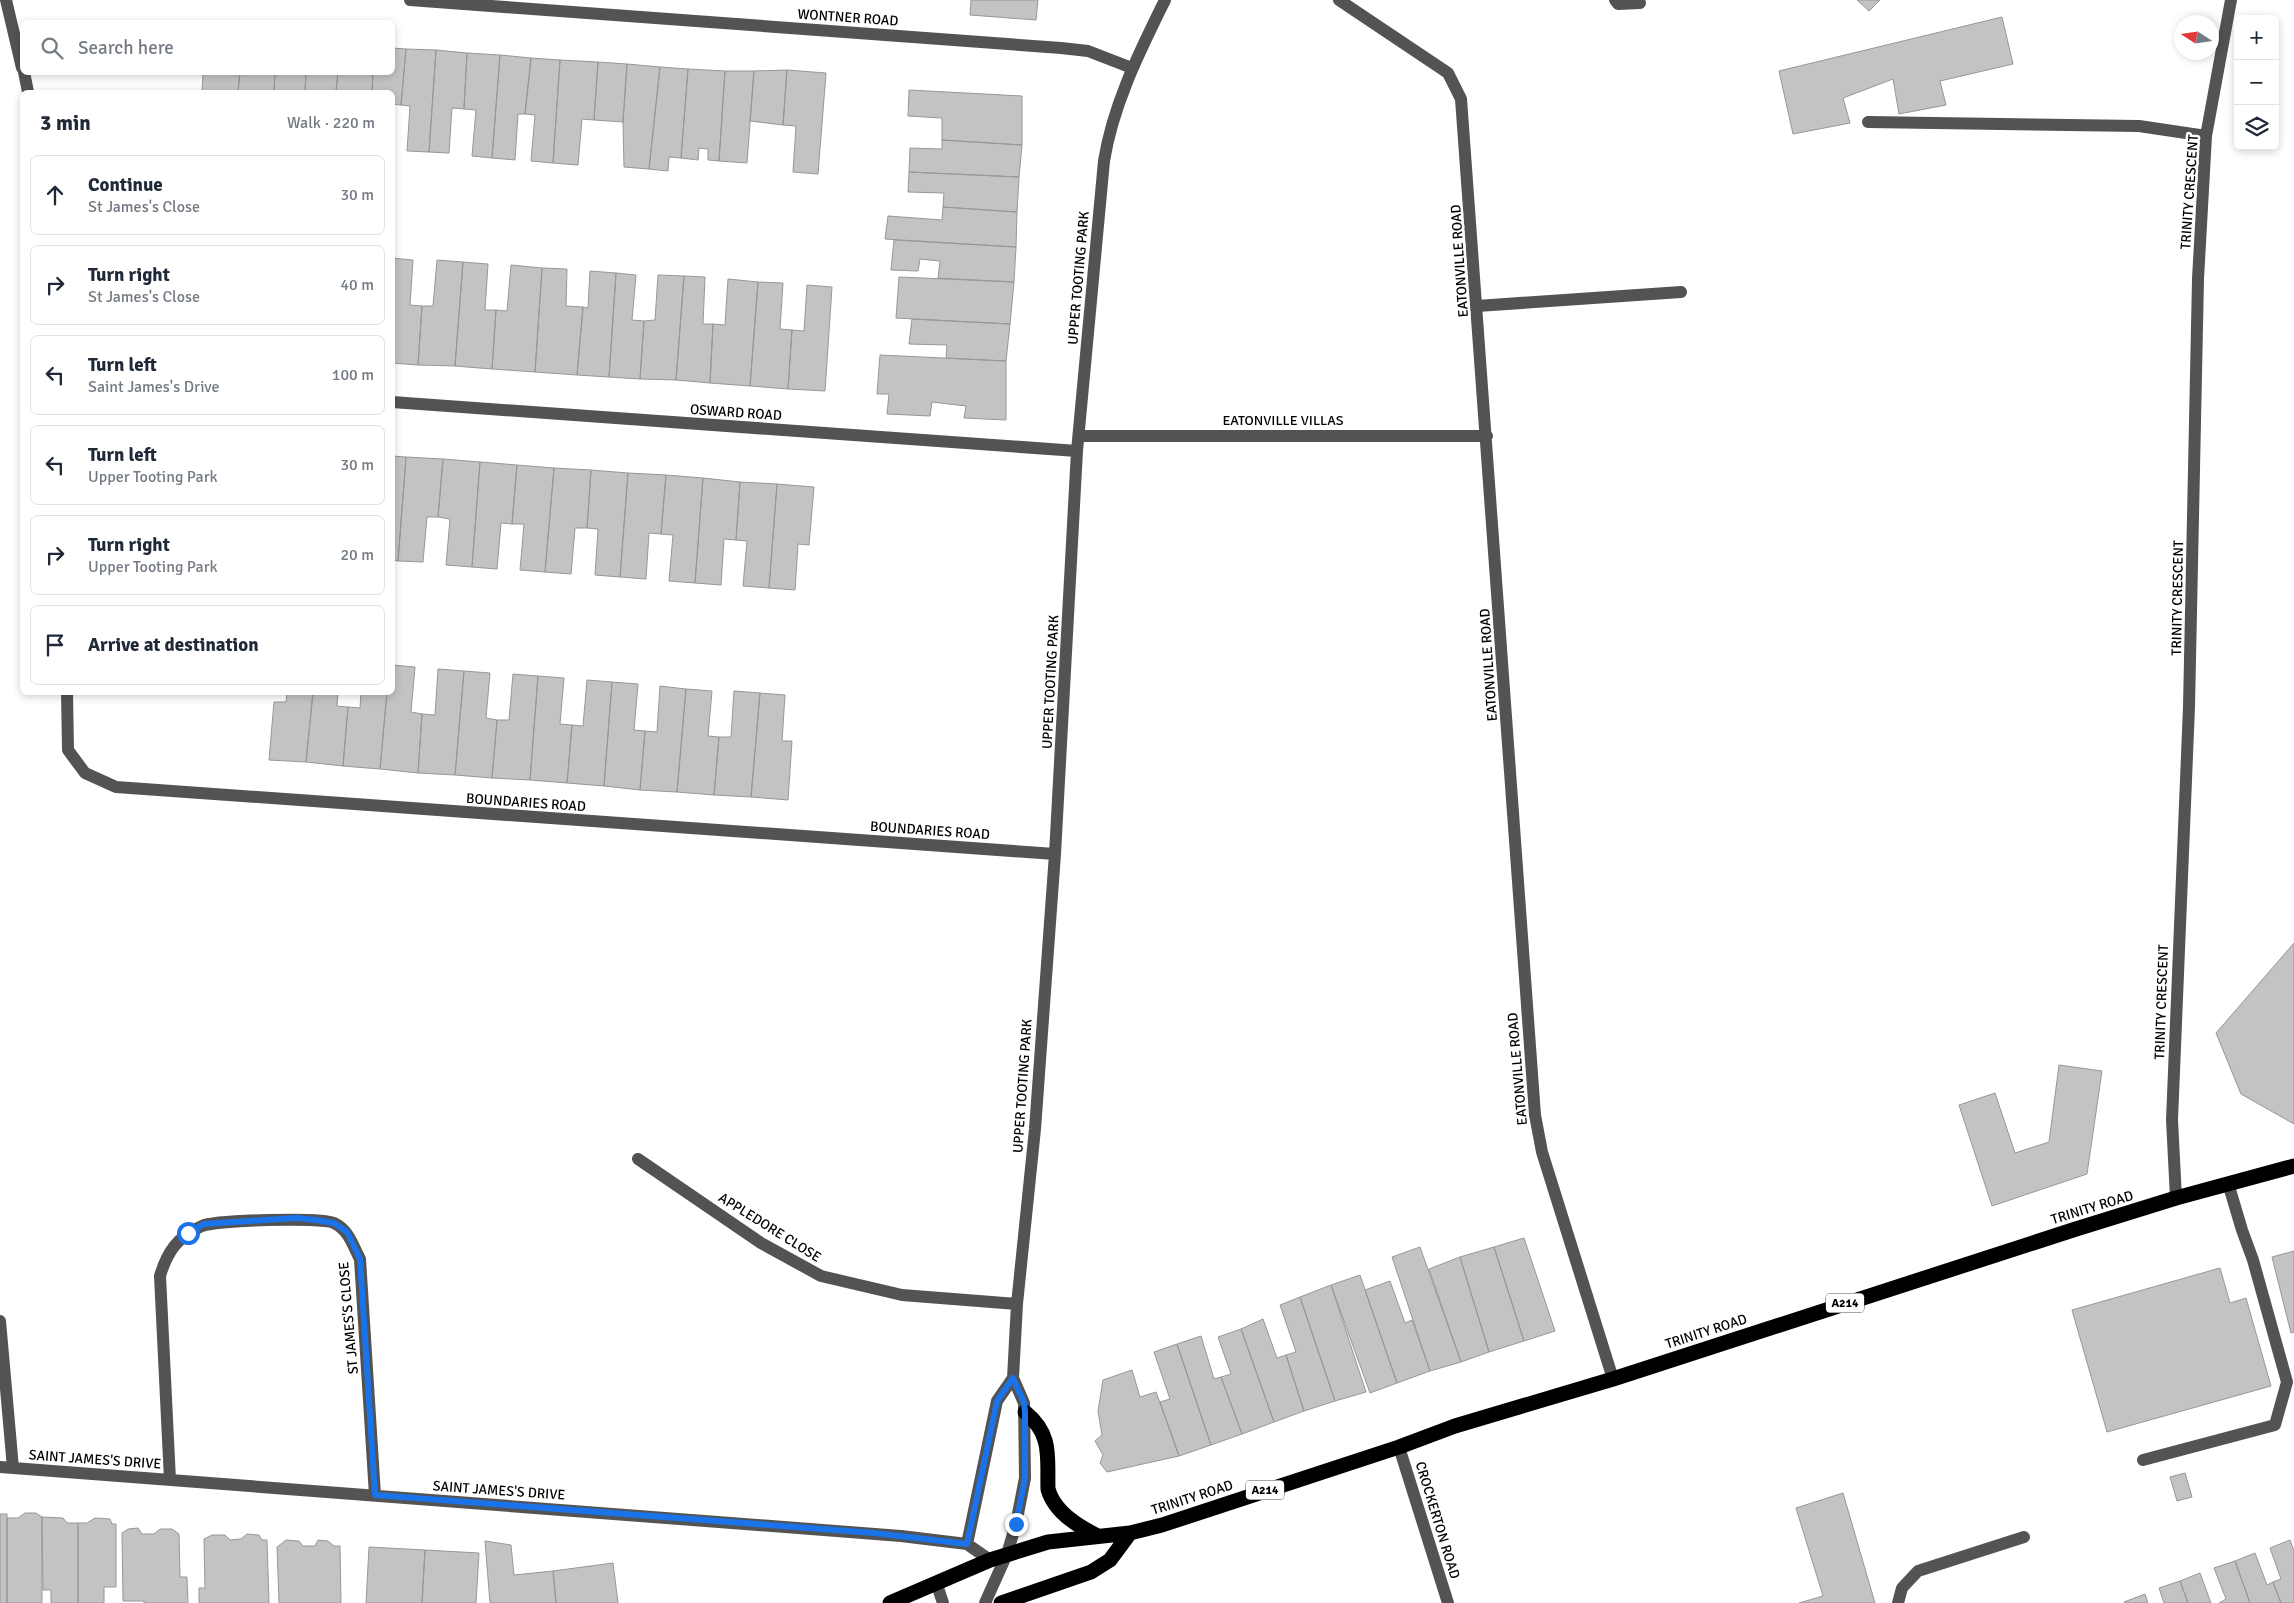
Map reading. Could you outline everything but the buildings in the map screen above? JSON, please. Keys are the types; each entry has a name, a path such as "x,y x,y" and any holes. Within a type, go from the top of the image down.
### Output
{"highway":[{"name":"TRINITY ROAD","path":"890,1603 936,1582 1007,1554 1048,1542 1130,1533 1399,1447 1455,1426 1613,1379 2176,1198 2294,1166"},
{"path":"1025,1412 1036,1422 1047,1445 1048,1489 1050,1496 1080,1528 1099,1536"},
{"path":"1001,1603 1091,1572 1110,1560 1130,1533"}],"street":[{"path":"6,0 20,60"},
{"name":"WONTNER ROAD","path":"410,0 1060,48 1088,51 1132,68"},
{"name":"UPPER TOOTING PARK","path":"985,1603 1007,1554 1016,1524 1025,1478 1024,1403 1013,1378 1017,1304 1035,1129 1055,854 1077,451 1104,161 1106,147 1132,68 1165,0"},
{"name":"EATONVILLE ROAD","path":"1338,0 1448,73 1461,100 1535,1115 1542,1152 1613,1379"},
{"path":"1615,0 1618,4 1640,3"},
{"name":"TRINITY CRESCENT","path":"2176,1198 2172,1152 2174,1045 2189,707 2198,279 2206,136 2231,0"},
{"path":"25,75 28,90"},
{"path":"1868,122 2140,126 2206,136"},
{"path":"1477,306 1681,292"},
{"name":"OSWARD ROAD","path":"395,402 1077,451"},
{"name":"EATONVILLE VILLAS","path":"1079,436 1487,436"},
{"name":"BOUNDARIES ROAD","path":"66,695 68,750 85,773 116,787 1055,854"},
{"name":"APPLEDORE CLOSE","path":"638,1159 761,1243 821,1276 902,1295 1017,1304"},
{"path":"2143,1460 2275,1425 2287,1382 2253,1260 2228,1183"},
{"name":"ST JAMES'S CLOSE","path":"170,1480 160,1276 165,1258 173,1245 188,1233 204,1224 296,1218 334,1223 347,1232 360,1259 375,1495"},
{"path":"0,1321 6,1467"},
{"path":"967,1544 997,1401 1013,1378"},
{"name":"CROCKERTON ROAD","path":"1399,1447 1448,1603"},
{"name":"SAINT JAMES'S DRIVE","path":"6,1467 874,1533 967,1544 990,1560"},
{"path":"1898,1603 1902,1588 1918,1571 2024,1537"},
{"path":"936,1582 943,1603"}],"route":[{"path":"188,1233 204,1224 296,1218 334,1223 347,1232 360,1259 366,1328 375,1495 874,1533 967,1544 997,1401 1013,1378 1024,1403 1026,1451 1025,1478 1016,1524"}]}
